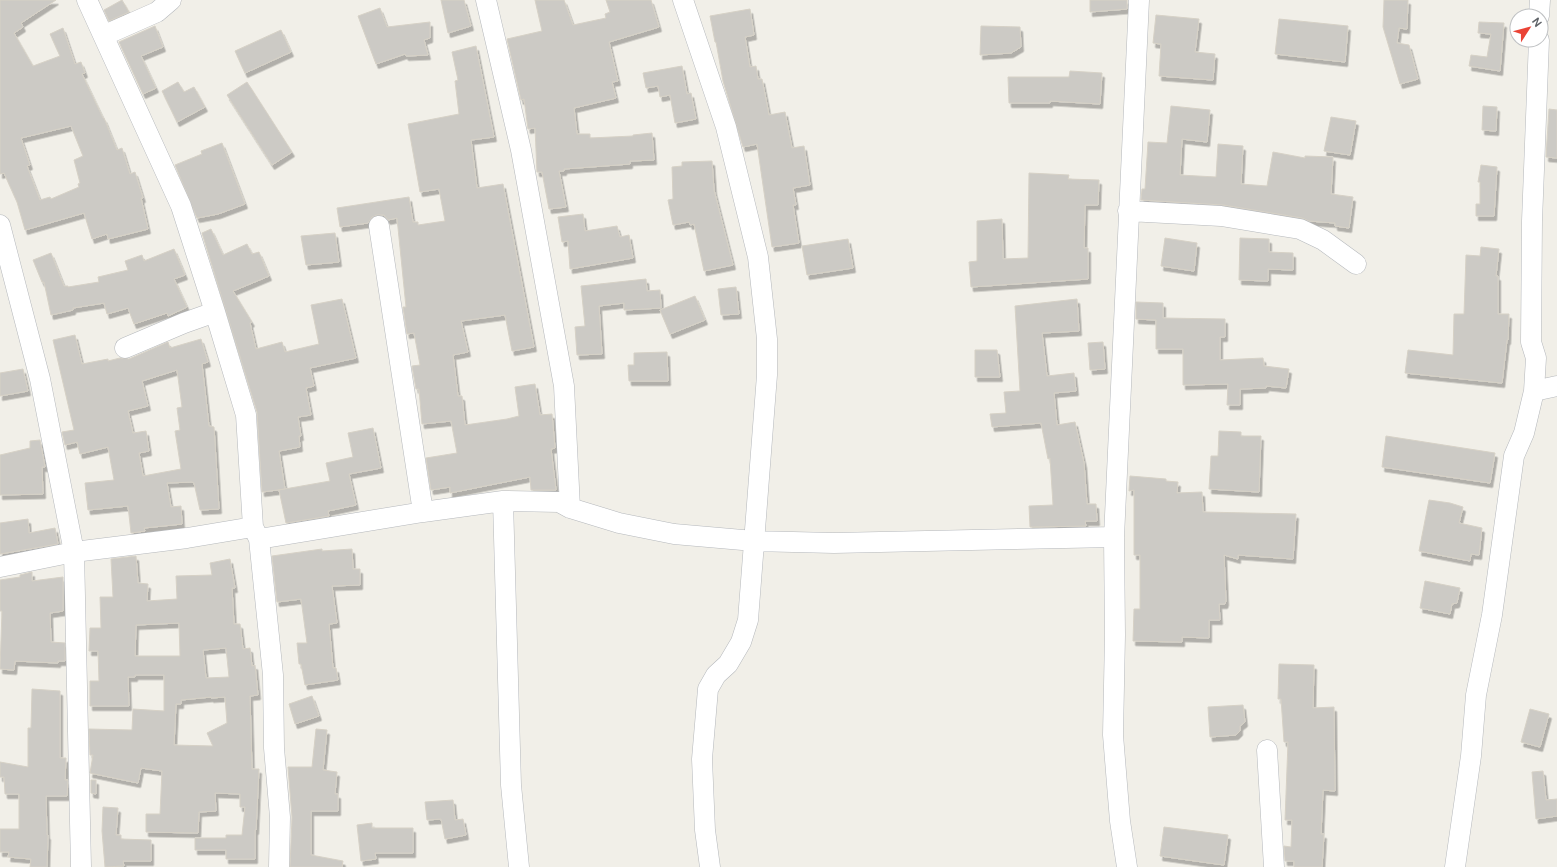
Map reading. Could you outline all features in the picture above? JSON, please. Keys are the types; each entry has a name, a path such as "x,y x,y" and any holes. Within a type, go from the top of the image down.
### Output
{"street":[{"path":"87,0 105,35 182,206 246,415 256,533 273,675 274,748 280,817 279,867"},
{"path":"105,35 157,12 171,0"},
{"path":"486,0 521,150 564,386 570,508"},
{"path":"683,0 726,126 758,256 767,339 767,375 748,620 741,642 728,664 716,675 708,689 702,759 705,830 710,867"},
{"path":"1127,867 1120,821 1113,735 1115,635 1114,537 1139,0"},
{"path":"1455,867 1471,756 1476,695 1492,615 1513,463 1524,433 1534,391 1536,358 1531,342 1532,221 1539,48"},
{"path":"1128,211 1221,216 1293,227 1323,240 1356,264"},
{"path":"0,225 40,379 74,552 81,867"},
{"path":"379,226 423,512"},
{"path":"126,348 184,322 215,312"},
{"path":"1534,391 1557,386"},
{"path":"503,501 511,785 520,867"},
{"path":"0,566 74,552 187,538 256,533 503,501 559,502 570,508 619,523 674,534 754,541 834,544 1114,537"},
{"path":"1267,750 1274,867"}],"building":[{"path":"0,0 56,0 21,23 23,27 14,33 33,66 60,56 50,34 63,28 75,64 81,62 85,73 82,74 104,118 117,150 122,148 130,174 135,172 143,198 141,198 148,229 108,239 107,234 92,239 84,213 25,230 17,202 4,173 0,174","holes":["71,126 83,156 74,160 80,183 78,184 79,187 51,199 50,197 40,200 27,166 30,165 21,138"]},
{"path":"122,0 129,12 109,21 104,10"},
{"path":"441,0 464,0 471,26 448,33"},
{"path":"535,0 564,0 573,25 606,18 605,14 610,12 606,0 651,0 659,27 609,42 618,81 612,82 616,98 574,108 577,134 590,134 590,138 633,136 652,133 654,160 630,161 630,164 564,169 564,171 559,171 566,207 549,209 542,172 537,172 535,128 528,129 524,99 521,100 507,39 542,31"},
{"path":"1090,0 1127,0 1127,9 1090,12"},
{"path":"1384,0 1408,0 1407,29 1399,28 1397,43 1409,45 1418,79 1400,84 1383,27"},
{"path":"380,8 387,27 430,22 430,38 424,40 428,55 406,56 405,54 376,64 358,16"},
{"path":"750,9 754,35 745,37 750,67 756,66 758,79 762,79 769,115 785,112 792,148 804,146 810,185 793,188 796,205 793,205 799,243 772,247 757,144 743,147 723,81 710,16"},
{"path":"1156,15 1199,19 1195,52 1215,54 1213,80 1159,76 1161,44 1153,43"},
{"path":"1279,19 1348,26 1345,62 1275,54"},
{"path":"1479,22 1504,23 1500,71 1469,66 1471,55 1487,57 1491,34 1478,33"},
{"path":"155,26 163,47 141,56 156,88 143,94 119,42"},
{"path":"981,26 1020,27 1021,47 1011,53 980,55"},
{"path":"281,30 291,52 245,73 235,51"},
{"path":"476,46 494,137 471,140 477,188 503,184 534,347 512,351 505,315 461,321 468,352 453,355 458,396 462,396 465,425 507,419 519,416 515,387 535,384 540,415 552,414 555,448 551,449 556,490 531,490 530,477 450,493 450,487 431,490 426,458 457,453 451,421 422,424 419,389 416,389 412,366 420,365 414,333 407,334 403,307 406,307 397,218 388,220 384,215 377,215 372,217 368,223 340,227 337,208 409,197 413,222 418,222 418,225 445,221 439,189 420,192 408,124 459,114 455,81 458,80 452,52"},
{"path":"682,66 687,94 691,93 696,119 675,123 670,95 660,97 658,86 646,88 643,73"},
{"path":"1070,71 1102,73 1100,104 1050,101 1050,103 1009,103 1008,77 1069,77"},
{"path":"178,82 184,92 194,87 205,107 177,122 162,91"},
{"path":"247,82 292,152 272,165 227,95"},
{"path":"1171,106 1210,110 1207,142 1182,139 1180,175 1216,177 1218,144 1243,146 1241,184 1267,186 1273,152 1305,158 1305,156 1333,157 1331,194 1353,197 1349,228 1335,226 1335,223 1309,221 1302,218 1223,205 1141,200 1142,189 1145,189 1148,142 1167,143"},
{"path":"1483,106 1497,107 1496,131 1482,130"},
{"path":"1549,109 1557,110 1557,158 1546,157"},
{"path":"1331,117 1356,121 1350,155 1324,151"},
{"path":"222,143 245,204 218,214 197,218 175,165 202,154 201,151"},
{"path":"712,161 714,190 733,265 704,271 694,224 690,225 689,222 673,225 668,200 673,199 672,167 682,166 682,162"},
{"path":"1481,165 1497,167 1494,216 1476,216 1476,204 1480,204 1480,182 1478,182"},
{"path":"1029,173 1069,175 1068,179 1099,180 1098,205 1085,205 1084,248 1088,248 1088,279 971,287 969,262 977,261 977,221 1002,219 1003,259 1028,258"},
{"path":"583,214 585,231 617,226 620,237 629,235 633,258 570,269 568,241 562,242 558,217"},
{"path":"211,229 223,255 247,244 252,254 259,252 269,276 233,291 252,322 250,323 256,349 282,342 285,352 319,344 311,305 342,299 356,358 310,368 314,386 306,388 311,415 298,417 301,436 299,436 300,447 279,451 285,489 262,492 257,412 202,233"},
{"path":"335,233 339,262 306,265 301,236"},
{"path":"1165,238 1197,243 1194,271 1161,266"},
{"path":"1240,238 1269,239 1269,252 1293,253 1293,270 1268,269 1268,281 1239,280"},
{"path":"848,239 853,268 807,275 802,246"},
{"path":"1481,247 1499,249 1496,276 1498,276 1498,314 1509,314 1508,340 1502,383 1405,373 1408,350 1453,355 1454,314 1464,314 1466,255 1480,256"},
{"path":"174,249 185,275 174,279 187,307 168,316 167,313 134,324 128,308 107,314 104,303 73,308 73,310 51,315 44,282 42,282 33,260 51,253 64,286 68,287 99,282 98,277 128,270 125,261 142,255 144,261"},
{"path":"646,279 647,291 660,290 661,308 624,310 624,303 599,306 602,354 577,355 575,327 585,326 581,286"},
{"path":"736,287 739,314 721,315 718,289"},
{"path":"695,296 705,320 670,334 660,310"},
{"path":"1077,299 1079,331 1042,333 1047,376 1074,373 1076,391 1054,393 1057,425 1075,422 1084,463 1087,504 1096,504 1097,521 1085,521 1086,526 1030,527 1029,506 1053,505 1050,458 1048,459 1041,423 992,427 990,414 1006,413 1004,392 1020,391 1015,306"},
{"path":"1136,302 1163,303 1163,318 1225,319 1225,337 1220,337 1220,360 1263,358 1264,366 1289,369 1286,388 1266,386 1266,388 1240,389 1240,405 1227,405 1228,384 1183,385 1183,349 1156,349 1156,320 1136,319"},
{"path":"75,335 82,364 108,359 108,361 120,358 129,359 168,342 170,348 201,339 208,362 202,364 209,426 214,427 219,509 200,510 194,483 192,482 167,483 171,507 181,506 182,524 144,528 145,531 131,533 128,506 88,510 85,483 114,480 108,447 80,454 77,442 65,445 62,432 74,430 53,340","holes":["177,370 182,407 177,408 180,430 175,431 181,469 143,476 139,453 149,451 146,431 133,433 128,411 148,406 142,381"]},
{"path":"1103,342 1105,369 1090,370 1088,343"},
{"path":"975,350 997,350 1000,377 975,377"},
{"path":"667,352 668,381 629,381 628,365 634,365 634,353"},
{"path":"23,369 28,391 0,396 0,373"},
{"path":"373,428 381,468 349,474 356,505 328,511 329,516 286,523 279,490 330,481 326,463 353,457 348,433"},
{"path":"1219,431 1241,432 1241,436 1261,436 1259,492 1209,489 1211,456 1218,456"},
{"path":"1386,436 1495,453 1490,483 1382,467"},
{"path":"40,440 45,467 42,467 43,494 0,495 0,455 30,448 30,441"},
{"path":"1130,476 1166,479 1166,481 1178,482 1177,493 1202,492 1203,512 1296,514 1293,559 1238,555 1238,559 1224,555 1226,601 1225,604 1219,604 1220,620 1209,620 1209,638 1182,637 1182,642 1133,641 1134,609 1140,609 1140,555 1134,555 1134,490 1129,491"},
{"path":"1429,500 1450,503 1463,507 1459,523 1482,528 1479,555 1471,554 1470,561 1419,551"},
{"path":"28,519 29,533 55,528 58,544 0,554 0,523"},
{"path":"322,549 322,551 352,549 353,569 360,569 360,585 332,586 337,623 329,624 333,668 336,668 338,680 305,685 301,664 299,664 297,643 307,643 301,599 277,602 272,556"},
{"path":"136,556 138,583 148,584 147,601 177,599 176,576 212,575 210,563 230,559 235,588 232,588 234,624 240,624 243,649 250,648 252,666 255,665 258,695 250,696 252,769 259,769 255,830 255,859 226,859 226,850 195,850 195,838 226,838 226,835 242,835 245,807 240,807 240,794 215,793 216,811 199,812 198,833 146,832 146,814 160,814 162,771 141,768 138,783 90,773 93,755 90,755 89,729 132,730 133,709 164,711 164,675 135,675 135,677 128,677 129,706 90,706 90,681 99,681 98,651 89,651 90,628 101,628 100,597 113,597 111,559","holes":["179,623 180,656 135,656 136,625","226,648 229,677 206,678 203,650","225,697 227,723 207,733 213,746 174,745 176,704 181,704 181,700"]},
{"path":"32,572 32,581 63,577 63,611 50,613 51,642 65,643 65,661 58,661 58,663 15,661 14,670 0,669 2,611 0,611 0,580 20,577 20,575"},
{"path":"1425,581 1460,588 1457,603 1452,604 1450,614 1420,608"},
{"path":"1279,664 1314,665 1313,708 1334,707 1335,791 1323,790 1321,834 1324,834 1322,867 1294,867 1294,861 1285,861 1284,846 1291,847 1292,820 1285,820 1288,742 1284,742 1281,699 1278,699"},
{"path":"32,689 60,691 60,758 66,758 65,780 68,780 67,796 46,796 48,835 47,867 30,867 31,859 8,857 9,852 0,852 0,829 19,829 19,794 5,794 4,777 0,777 0,762 28,767 28,728 31,728"},
{"path":"312,696 319,716 295,724 289,704"},
{"path":"1243,705 1245,722 1240,726 1240,731 1236,735 1210,737 1208,707"},
{"path":"1530,709 1549,714 1540,747 1521,742"},
{"path":"316,729 327,730 323,770 337,772 335,794 338,794 338,811 311,811 311,855 343,861 342,867 290,867 292,817 288,767 312,767"},
{"path":"1543,771 1546,800 1557,799 1557,816 1536,819 1532,772"},
{"path":"91,780 96,780 96,794 91,793"},
{"path":"453,800 455,820 463,819 466,835 445,839 441,819 427,820 425,802"},
{"path":"103,807 118,808 116,835 121,835 121,839 151,840 151,861 123,861 124,866 105,867 102,831"},
{"path":"372,823 372,828 413,828 413,853 375,853 376,859 361,861 357,825"},
{"path":"1164,827 1228,835 1224,865 1160,856"}]}
